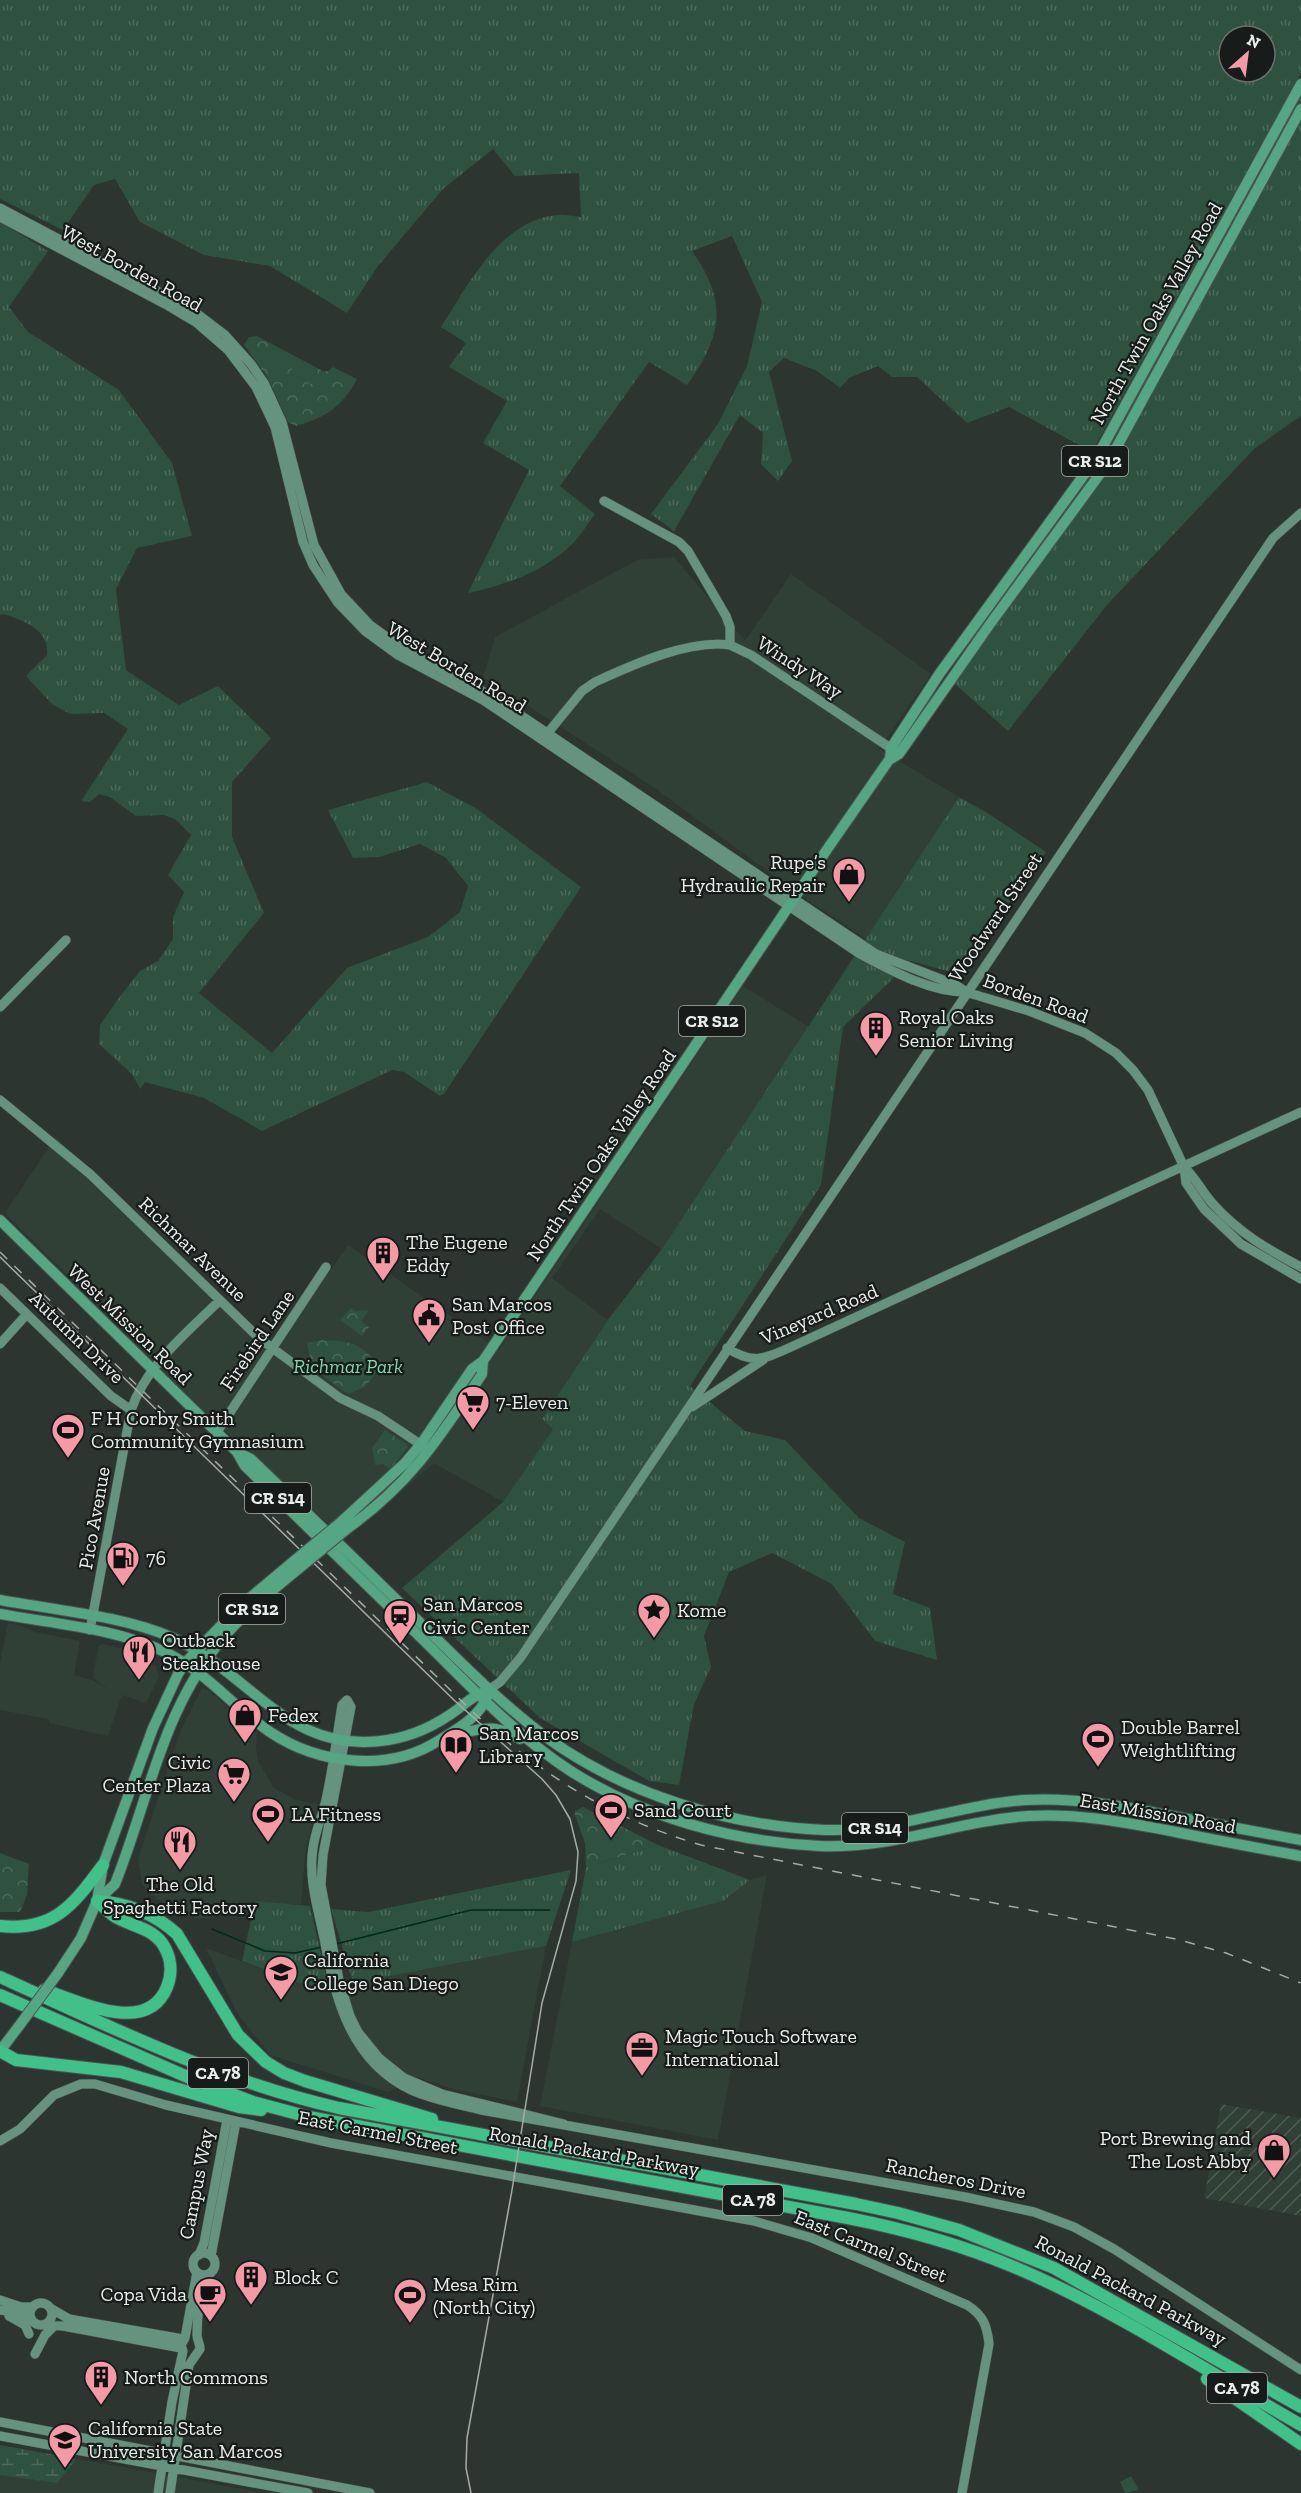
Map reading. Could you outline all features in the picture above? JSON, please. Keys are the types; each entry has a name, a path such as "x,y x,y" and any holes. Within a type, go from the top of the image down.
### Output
{"highway":[{"path":"0,1926 34,1925 57,1916 76,1901 103,1865"},
{"path":"0,1977 114,2013 137,2013 159,2000 170,1979 168,1955 162,1943 144,1929 115,1916 97,1901"},
{"path":"97,1901 121,1903 162,1922 177,1934 238,2035 266,2062 284,2073 305,2081 424,2116 450,2128"},
{"name":"Ronald Packard Parkway","path":"0,1977 188,2061 260,2088 339,2108 856,2204 934,2222 1020,2252 1088,2285 1301,2407"},
{"name":"Ronald Packard Parkway","path":"0,1995 199,2082 253,2102 309,2117 848,2218 920,2234 983,2255 1041,2279 1089,2303 1301,2425"},
{"path":"0,2051 16,2060 121,2072 238,2107 309,2117"},
{"path":"1174,2352 1200,2374 1301,2444"}],"main road":[{"name":"North Twin Oaks Valley Road","path":"893,754 940,673 1097,457 1301,84"},
{"name":"North Twin Oaks Valley Road","path":"0,2051 81,1938 97,1901 103,1865 153,1728 185,1663 251,1596 298,1563 345,1525 425,1447 472,1369 483,1361 893,754 1108,463 1301,109"},
{"path":"1232,237 1233,224 1249,193 1248,183 1255,180 1268,159 1279,150"},
{"name":"West Borden Road","path":"0,208 204,318 225,335 251,364 278,410 288,440 309,532 321,559 341,594 370,625 388,639 485,693 791,903"},
{"name":"West Borden Road","path":"0,217 165,304 197,323 228,350 256,387 275,427 303,542 313,565 338,603 364,631 398,655 483,700 791,903"},
{"name":"Windy Way","path":"604,501 667,533 688,551 726,616 730,627 730,645 751,655 893,754"},
{"name":"Woodward Street","path":"727,1348 1273,538 1301,513"},
{"path":"547,734 582,691 595,682 685,648 702,644 730,645"},
{"name":"Borden Road","path":"791,903 851,943 876,954 900,969 956,985 966,992 1029,1011 1077,1030 1116,1053 1148,1090 1184,1167 1186,1183 1214,1221 1254,1252 1301,1279"},
{"path":"0,1007 66,940"},
{"name":"Richmar Avenue","path":"0,1100 90,1174 272,1349 340,1398 378,1416 425,1447"},
{"name":"Vineyard Road","path":"727,1348 744,1358 764,1358 864,1316 1301,1112"},
{"name":"Borden Road","path":"1184,1167 1195,1177 1211,1202 1239,1230 1257,1244 1301,1267"},
{"name":"West Mission Road","path":"0,1220 237,1452 245,1466 327,1539"},
{"name":"Firebird Lane","path":"217,1432 326,1267"},
{"name":"Autumn Drive","path":"0,1288 111,1396 131,1410"},
{"name":"Pico Avenue","path":"90,1630 131,1410 140,1387 152,1370 220,1300"},
{"path":"0,1344 27,1314"},
{"path":"0,1614 90,1630 143,1643 198,1671 270,1732 309,1752 363,1761 388,1759 424,1750 472,1717 482,1698 500,1682 521,1657 727,1348"},
{"path":"686,1412 764,1358"},
{"name":"East Mission Road","path":"327,1539 490,1689 546,1737 594,1768 654,1794 699,1809 771,1824 828,1830 876,1828 1007,1802 1080,1800 1301,1840"},
{"name":"East Mission Road","path":"327,1539 482,1698 514,1727 569,1770 642,1807 706,1828 794,1844 839,1846 892,1842 1004,1819 1060,1815 1128,1823 1301,1856"},
{"name":"North Twin Oaks Valley Road","path":"97,1901 115,1884 169,1726 198,1671 238,1622 298,1563"},
{"path":"0,1600 134,1625 171,1637 232,1674 283,1718 300,1728 340,1740 386,1740 416,1732 482,1698"},
{"path":"449,1734 464,1733 476,1728 503,1731 569,1770"},
{"name":"Rancheros Drive","path":"340,1740 338,1758 312,1850 313,1886 323,1914 336,1981 352,2035 378,2066 409,2089 431,2098 481,2110 965,2197 1035,2212 1074,2227 1114,2249 1301,2370"},
{"path":"1060,1815 1080,1800"},
{"path":"1078,1816 1080,1809 1094,1802"},
{"path":"892,1842 902,1833 924,1829 928,1818"},
{"name":"East Carmel Street","path":"0,2141 20,2129 54,2094 81,2084 95,2084 232,2121 340,2145 732,2216 812,2238 967,2305 976,2311 987,2327 989,2344 962,2493"},
{"name":"Campus Way","path":"170,2493 189,2365 200,2346 197,2339 204,2285 214,2262 211,2256 232,2121"},
{"name":"Campus Way","path":"158,2493 172,2402 197,2272 193,2263 217,2219"},
{"name":"Campus Way","path":"199,2255 205,2253 211,2256"},
{"path":"197,2272 204,2275 211,2272"},
{"path":"0,2300 21,2307 44,2304 69,2319 183,2344 190,2355 196,2354"},
{"path":"32,2320 33,2307"},
{"path":"35,2354 49,2326 50,2308"},
{"path":"3,2312 19,2314 49,2326 63,2326 183,2344"},
{"path":"3,2312 25,2325 29,2334"},
{"path":"183,2344 192,2336 197,2339"},
{"path":"0,2422 370,2493"},
{"path":"0,2436 308,2493"}],"shaded area":[{"path":"674,557 745,641 791,574 931,674 879,749 959,797 866,939 786,885 652,786 483,677 495,637 637,560"},
{"path":"743,986 809,1027 662,1249 600,1209 552,1278 608,1320 542,1419 553,1429 503,1502 434,1463 345,1539 214,1421 5,1213 56,1137 271,1355 348,1245 499,1350"},
{"path":"8,1623 35,1632 80,1641 74,1675 92,1680 109,1689 94,1679 93,1673 99,1646 102,1644 121,1648 156,1666 159,1677 146,1703 122,1695 108,1736 49,1723 49,1719 0,1710 0,1663"},
{"name":"Civic Center Plaza","path":"202,1688 208,1690 257,1733 258,1761 273,1787 296,1800 318,1804 306,1848 301,1904 255,1901 215,1917 199,1919 180,1913 151,1895 142,1884 138,1859 181,1730"},
{"path":"767,1875 718,2140 540,2106 572,1942 723,1901 750,1880"},
{"path":"546,1946 517,2102 457,2090 416,2077 388,2092 270,2055 237,2013 206,1948 305,1985 353,1983"},
{"path":"1221,2104 1301,2118 1301,2216 1204,2198"},
{"name":"California State University San Marcos","path":"0,2445 184,2478 263,2493 0,2493"}],"green space":[{"path":"0,0 1301,0 1301,73 1092,452 1009,407 967,423 917,377 892,377 878,366 849,378 840,388 817,371 784,358 769,372 792,461 778,481 761,464 763,433 740,415 674,531 651,514 718,424 747,366 762,302 732,236 692,251 704,269 711,286 716,303 716,318 714,334 708,350 687,385 649,362 560,486 595,514 581,534 565,551 540,568 512,581 468,593 529,470 483,443 507,401 449,367 466,343 441,327 488,257 519,228 538,219 561,215 581,217 579,173 515,176 493,149 443,189 378,266 347,313 270,266 204,255 140,222 115,179 94,185 63,230 0,199"},
{"path":"1301,76 1301,416 1255,448 1107,605 1008,731 948,678 1099,457"},
{"path":"0,222 48,251 9,307 28,332 119,390 172,463 192,536 137,548 116,589 126,670 179,705 218,686 271,738 232,782 232,837 264,913 199,993 272,1053 347,968 428,937 460,912 468,886 446,858 420,844 379,857 353,858 328,810 427,782 477,809 581,887 444,1094 440,1096 404,1072 392,1070 262,1131 204,1098 145,1082 140,1089 132,1074 99,1044 100,1025 115,1003 140,971 158,961 173,939 173,917 184,892 168,875 191,835 175,819 164,815 136,816 110,797 99,794 90,802 81,801 128,729 104,713 70,714 52,704 26,676 47,655 47,646 40,632 27,623 4,614 0,615"},
{"path":"257,336 323,371 329,371 333,367 357,379 346,397 332,410 296,426 288,422 267,377 244,345 249,337"},
{"path":"274,346 295,358 287,372 267,360"},
{"path":"297,359 318,370 311,384 290,373"},
{"path":"959,797 1046,852 958,974 911,961 843,1027 821,1185 690,1386 745,1431 785,1440 859,1518 905,1542 893,1594 930,1608 937,1660 875,1641 832,1584 772,1553 729,1572 704,1636 711,1667 694,1704 679,1785 649,1781 540,1718 402,1588 503,1502 553,1429 542,1419 608,1320 662,1249"},
{"path":"351,1308 355,1311 369,1310 361,1321 369,1327 362,1336 340,1320"},
{"name":"Richmar Park","path":"321,1340 354,1344 367,1352 380,1367 365,1387 348,1394 326,1378 312,1361 307,1343"},
{"path":"385,1430 408,1447 390,1469 383,1464 375,1465 372,1448"},
{"path":"583,1807 658,1845 586,1867 585,1843 574,1812"},
{"name":"Sand Court","path":"609,1827 621,1833 612,1852 600,1846"},
{"path":"658,1845 750,1880 723,1901 572,1942 586,1867"},
{"path":"0,1853 29,1864 27,1895 20,1912 0,1912"},
{"path":"571,1870 546,1946 353,1983 331,1909 368,1912"},
{"path":"255,1901 310,1906 328,1984 305,1985 242,1961"},
{"path":"0,2445 76,2459 57,2483 0,2475"},
{"path":"1131,2476 1139,2490 1125,2493 1120,2482"}],"waterway":[{"path":"336,1944 471,1910 550,1910"},
{"path":"212,1929 265,1951 295,1953 322,1947"}],"tram line":[{"path":"0,1257 455,1701 542,1779 556,1795 570,1819 578,1852 576,1881 542,2003 512,2190 467,2438 466,2468 471,2493"}],"railway":[{"path":"0,1252 475,1714 527,1757 580,1793 637,1822 701,1845 1176,1939 1226,1953 1301,1983"}],"place":[{"name":"Rupe’s Hydraulic Repair","path":"849,903"},
{"name":"Royal Oaks Senior Living","path":"876,1057"},
{"name":"The Eugene Eddy","path":"383,1282"},
{"name":"San Marcos Post Office","path":"429,1344"},
{"name":"7-Eleven","path":"473,1431"},
{"name":"F H Corby Smith Community Gymnasium","path":"68,1459"},
{"name":"76","path":"123,1587"},
{"name":"Kome","path":"654,1639"},
{"name":"San Marcos Civic Center","path":"400,1645"},
{"name":"Outback Steakhouse","path":"139,1681"},
{"name":"Fedex","path":"245,1744"},
{"name":"Double Barrel Weightlifting","path":"1098,1768"},
{"name":"San Marcos Library","path":"456,1774"},
{"name":"Civic Center Plaza","path":"234,1803"},
{"name":"Sand Court","path":"611,1839"},
{"name":"LA Fitness","path":"268,1843"},
{"name":"The Old Spaghetti Factory","path":"180,1871"},
{"name":"California College San Diego","path":"281,2001"},
{"name":"Magic Touch Software International","path":"642,2077"},
{"name":"Port Brewing and The Lost Abby","path":"1274,2179"},
{"name":"Block C","path":"251,2306"},
{"name":"Copa Vida","path":"210,2323"},
{"name":"Mesa Rim (North City)","path":"410,2324"},
{"name":"North Commons","path":"101,2406"},
{"name":"California State University San Marcos","path":"65,2469"}]}
